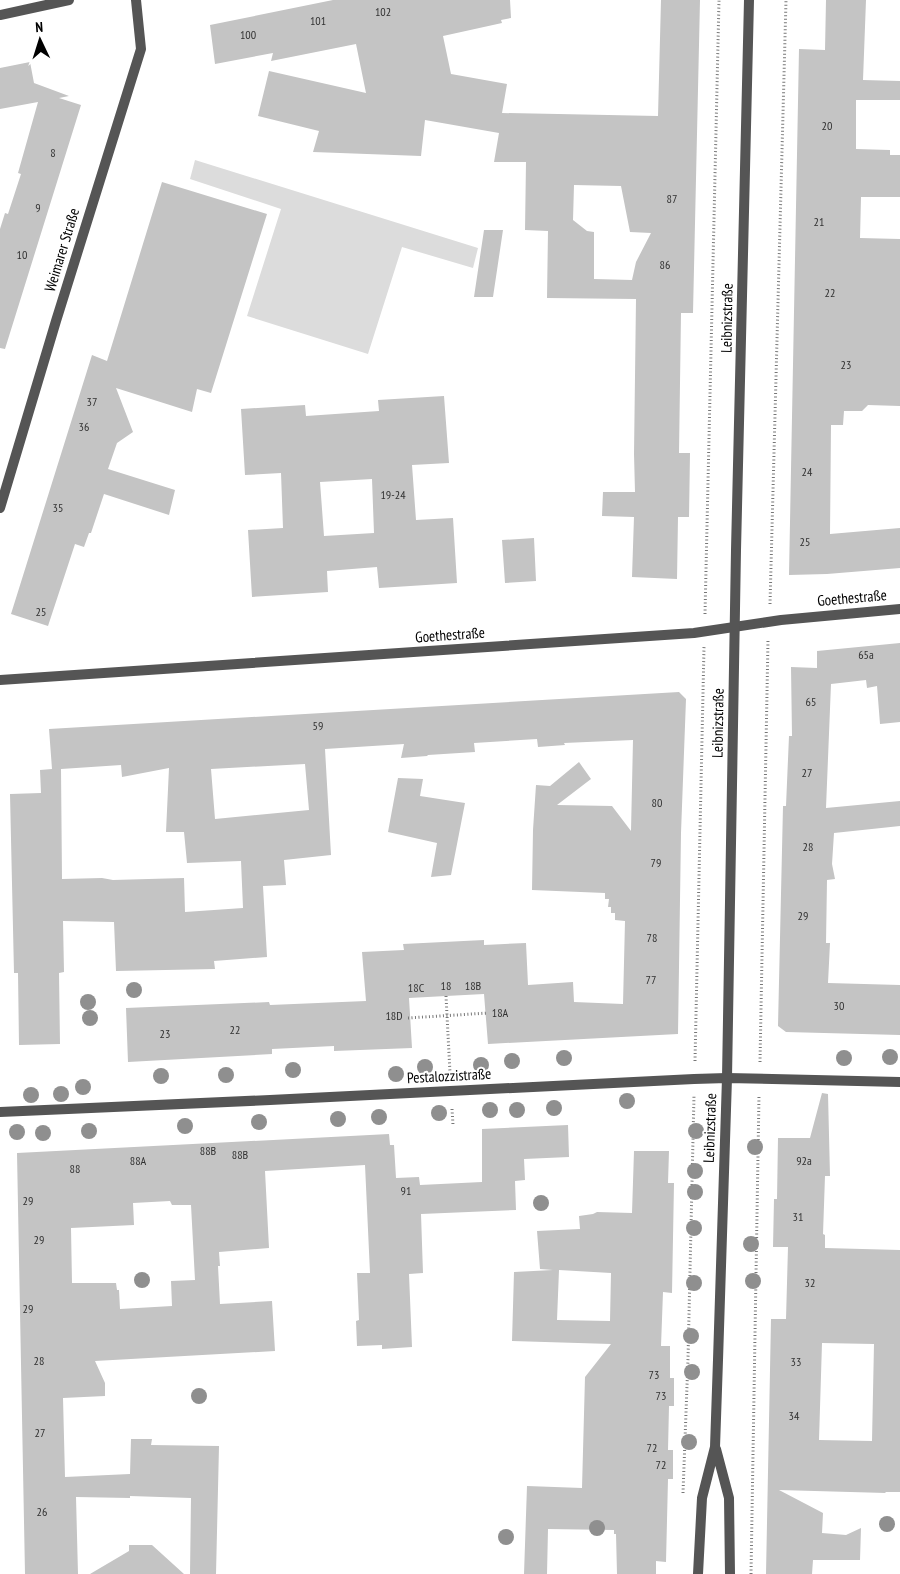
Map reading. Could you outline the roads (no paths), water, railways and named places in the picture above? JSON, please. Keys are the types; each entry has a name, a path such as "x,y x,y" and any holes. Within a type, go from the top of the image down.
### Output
{"street":[{"path":"0,15 69,0"},
{"name":"Weimarer Straße","path":"0,508 141,49 136,0"},
{"name":"Leibnizstraße","path":"698,1574 702,1498 716,1447 727,1078 735,627 750,0"},
{"name":"Goethestraße","path":"0,680 673,634 791,619 900,609"},
{"name":"Pestalozzistraße","path":"0,1112 727,1078 900,1082"},
{"name":"Leibnizstraße","path":"716,1447 729,1498 730,1574"}]}
